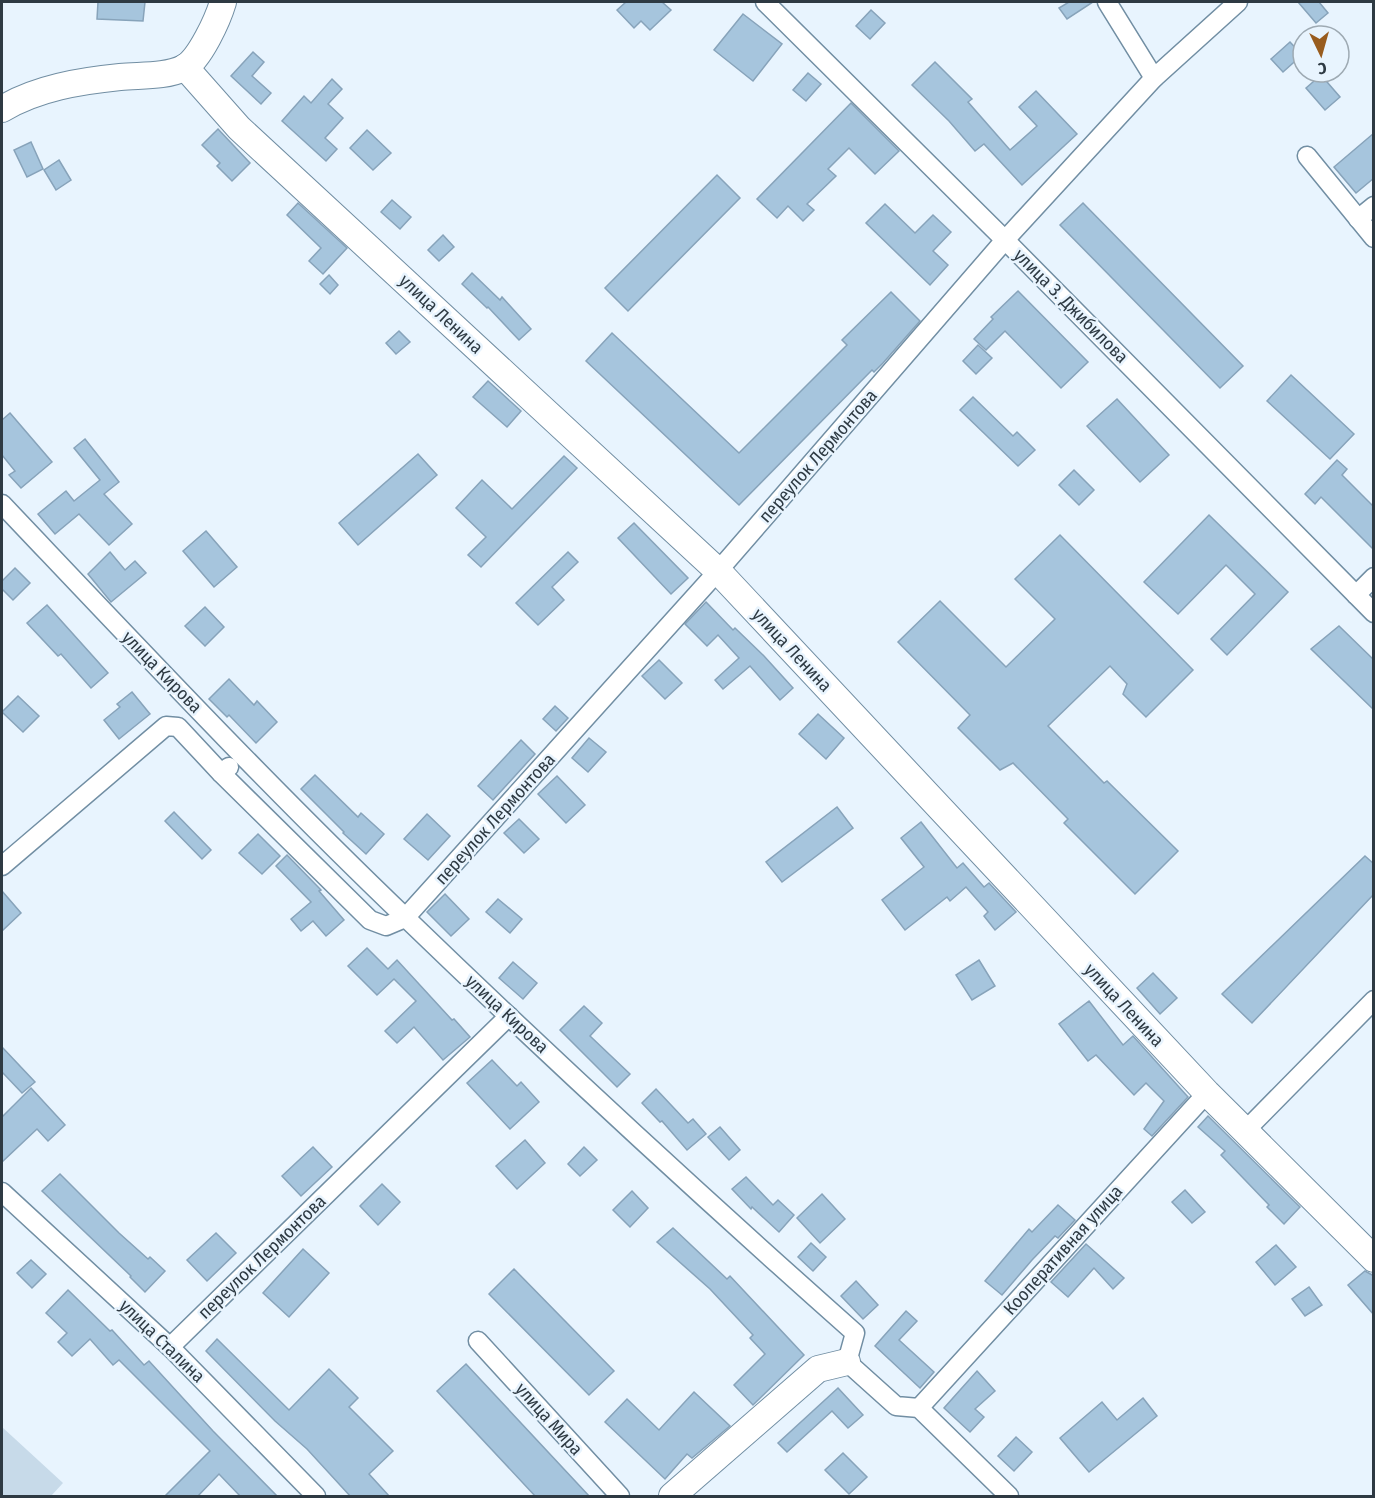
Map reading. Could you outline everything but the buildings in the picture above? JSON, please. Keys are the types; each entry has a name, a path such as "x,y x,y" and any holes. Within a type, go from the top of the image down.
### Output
{"street":[{"path":"4,103 70,84 164,73 185,67 205,41 223,2"},
{"name":"улица З. Джибилова","path":"765,2 1005,240 1374,613"},
{"path":"1107,2 1154,78"},
{"name":"переулок Лермонтова","path":"405,918 718,571 1005,240 1154,78 1238,2"},
{"name":"улица Ленина","path":"185,67 239,128 718,571 1244,1132 1374,1258"},
{"path":"1307,156 1374,238"},
{"path":"1358,219 1374,206"},
{"name":"улица Кирова","path":"2,504 242,756 405,918 730,1222 855,1333 847,1362"},
{"path":"1356,595 1374,577"},
{"path":"2,866 166,726 178,727 221,773 370,920 386,926 405,918"},
{"path":"221,773 242,756"},
{"path":"1244,1132 1374,1000"},
{"name":"переулок Лермонтова","path":"170,1347 509,1016"},
{"name":"Кооперативная улица","path":"919,1408 1207,1093"},
{"name":"улица Сталина","path":"2,1192 170,1347 316,1497"},
{"name":"улица Мира","path":"478,1341 620,1497"},
{"path":"672,1497 818,1369 847,1362 896,1406 919,1408 1008,1497"}],"shaded area":[{"path":"2,1427 63,1483 51,1496 2,1496"}]}
